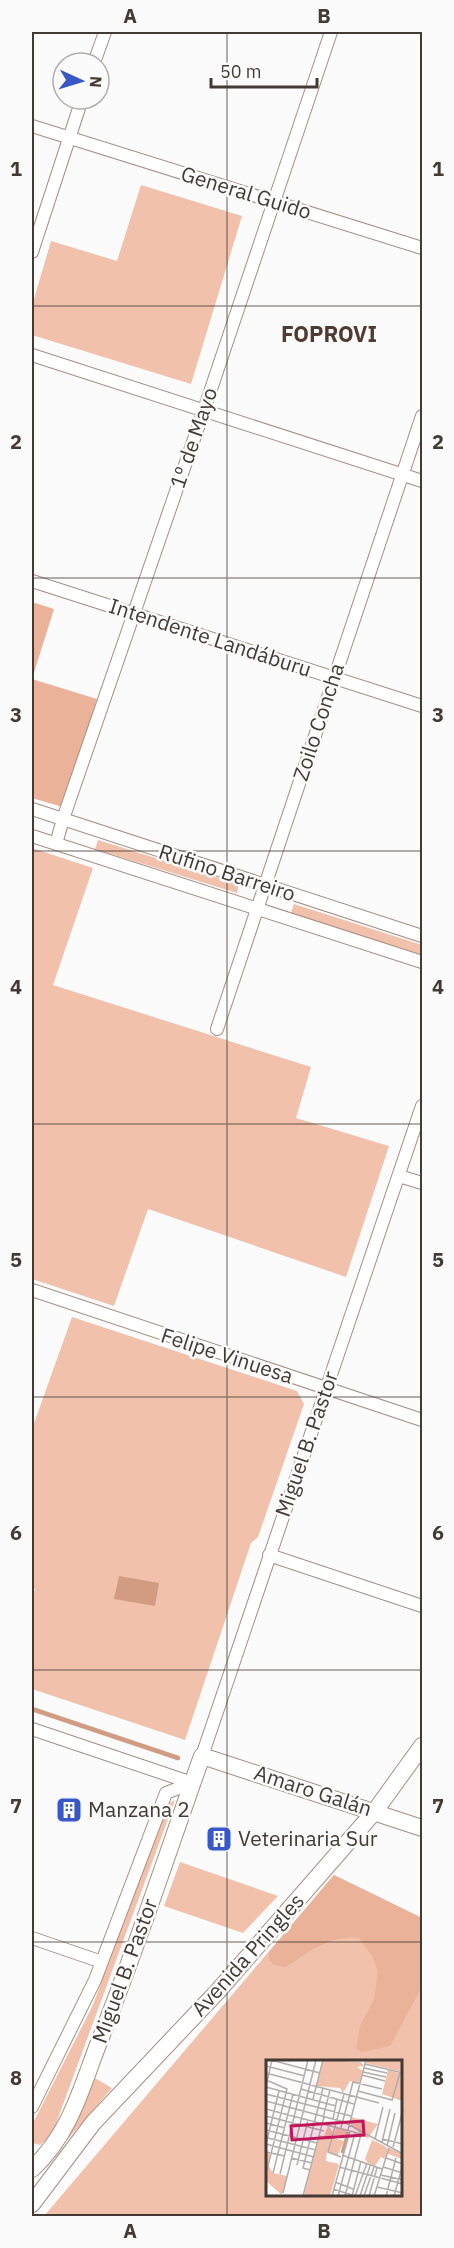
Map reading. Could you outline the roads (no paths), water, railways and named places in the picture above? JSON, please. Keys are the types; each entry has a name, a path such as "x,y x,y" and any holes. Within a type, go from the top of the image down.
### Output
{"street":[{"path":"98,51 105,32"},
{"name":"1º de Mayo","path":"56,844 331,32"},
{"path":"32,252 78,111"},
{"name":"General Guido","path":"32,126 423,248"},
{"path":"32,355 423,481"},
{"name":"Zoilo Concha","path":"217,1029 423,416"},
{"name":"Intendente Landáburu","path":"32,581 423,706"},
{"name":"Rufino Barreiro","path":"32,809 423,936"},
{"name":"Rufino Barreiro","path":"32,836 423,962"},
{"name":"Miguel B. Pastor","path":"32,2169 40,2152 58,2140 112,2012 202,1756 423,1106"},
{"path":"399,1176 423,1184"},
{"name":"Felipe Vinuesa","path":"32,1290 423,1420"},
{"path":"269,1555 423,1605"},
{"path":"32,1729 192,1783"},
{"name":"Avenida Pringles","path":"32,2204 93,2123 218,1991 375,1811 423,1746"},
{"name":"Amaro Galán","path":"202,1756 423,1828"},
{"name":"Miguel B. Pastor","path":"32,2107 95,1980 166,1792 192,1783"},
{"path":"32,1938 102,1962"},
{"path":"40,2152 66,2159"}],"waterway":[{"path":"32,1709 178,1758"}],"place":[{"name":"Manzana 2","path":"69,1810"},
{"name":"Veterinaria Sur","path":"219,1839"}],"district":[{"name":"FOPROVI","path":"329,334"}]}
